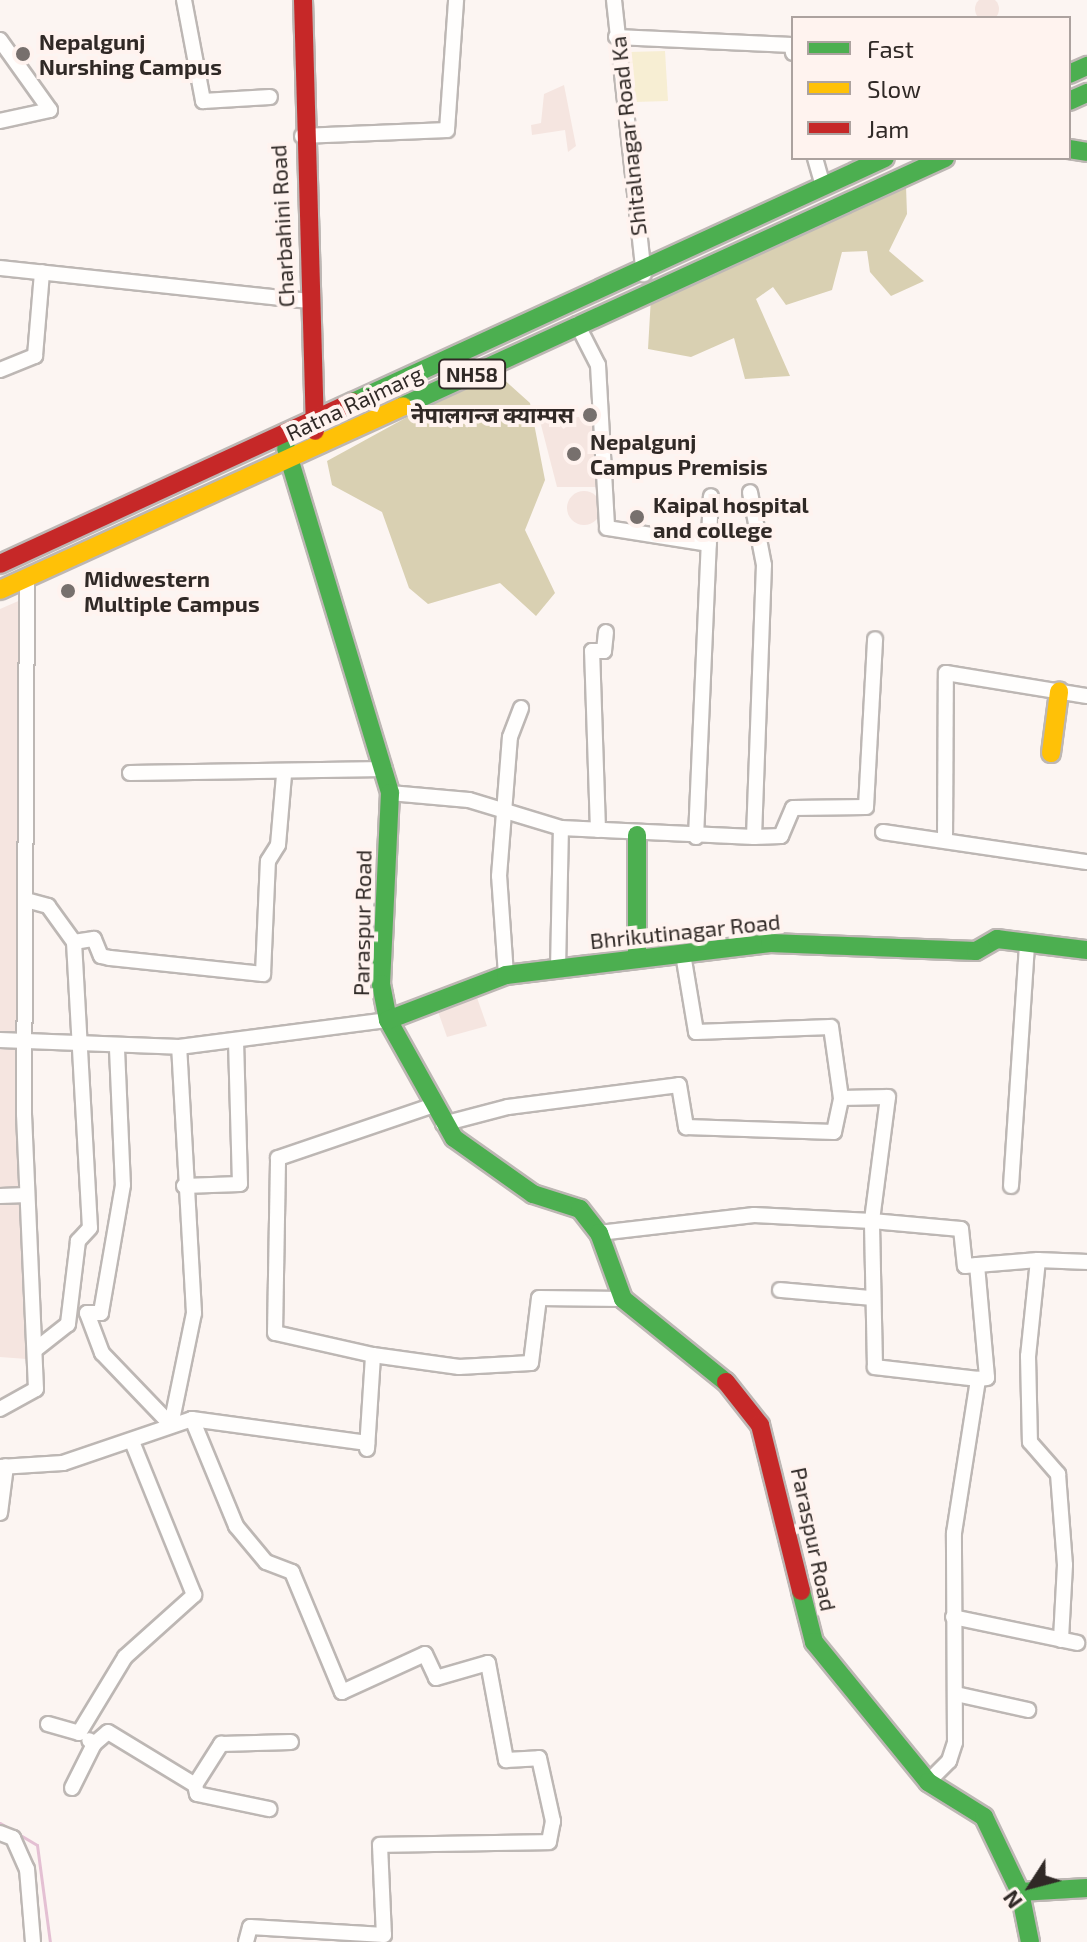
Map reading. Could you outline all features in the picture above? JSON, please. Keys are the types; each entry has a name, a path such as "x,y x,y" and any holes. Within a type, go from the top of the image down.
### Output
{"main road":[{"name":"Charbahini Road","path":"303,0 302,136 316,420 312,450"},
{"name":"Ratna Rajmarg","path":"0,564 881,160"},
{"name":"Ratna Rajmarg","path":"0,590 941,160"},
{"name":"Paraspur Road","path":"286,433 286,461 385,769 390,793 381,984 388,1020 443,1124 484,1165 533,1194 580,1209 599,1233 623,1299 710,1363 760,1425 814,1642 928,1782 984,1817 1020,1892 1030,1942"},
{"path":"1051,753 1059,692"},
{"path":"637,835 637,959"},
{"name":"Bhrikutinagar Road","path":"388,1020 506,975 770,943 976,951 997,939 1027,947 1087,950"},
{"path":"1020,1892 1087,1888"}],"street":[{"path":"184,0 203,101 270,97"},
{"path":"302,136 447,130 456,0"},
{"name":"Shitalnagar Road Ka","path":"614,0 643,271 650,293"},
{"path":"616,37 791,45"},
{"path":"0,40 50,110 0,121"},
{"path":"816,160 823,186"},
{"path":"0,268 309,301"},
{"path":"0,370 35,356 42,272"},
{"path":"577,324 598,365 607,528 709,544"},
{"path":"750,492 764,565 754,837"},
{"path":"696,837 711,496"},
{"path":"0,1409 36,1389 27,1195 27,578"},
{"path":"598,830 592,651 604,651 606,632"},
{"path":"390,793 505,808 561,828 637,835 781,836 793,808 866,807 875,639"},
{"path":"945,840 946,673 1087,696"},
{"path":"506,975 499,876 510,737 521,708"},
{"path":"130,773 284,775 385,769"},
{"path":"74,942 94,939 101,956 110,958 263,974 268,861 278,845 284,775"},
{"path":"558,969 561,828"},
{"path":"883,832 1087,862"},
{"path":"26,900 48,906 74,942 76,1048 90,1228 78,1241 68,1324 35,1350"},
{"path":"1011,1186 1027,947"},
{"path":"443,1124 508,1107 679,1085 686,1127 834,1132 841,1098 831,1027 696,1032 683,954"},
{"path":"0,1040 76,1048 179,1047 236,1043 388,1020"},
{"path":"184,1186 240,1184 236,1043"},
{"path":"171,1425 194,1313 195,1251 184,1186 179,1047"},
{"path":"117,1049 123,1185 101,1313 87,1313 102,1353 171,1425"},
{"path":"841,1098 888,1097 872,1221 875,1367 987,1378 977,1265"},
{"path":"431,1106 278,1158 275,1333 373,1355 459,1367 531,1363 539,1298 623,1299"},
{"path":"0,1196 27,1195"},
{"path":"599,1233 754,1215 872,1221 961,1229 965,1266 1038,1260 1087,1262"},
{"path":"1038,1260 1028,1356 1030,1442 1058,1474 1065,1565 1061,1640"},
{"path":"780,1290 872,1298"},
{"path":"0,1513 3,1467 63,1463 133,1444 171,1425 192,1419 367,1446 373,1355"},
{"path":"928,1782 949,1761 956,1694 954,1533 978,1379"},
{"path":"192,1419 236,1526 266,1562 292,1572 342,1692 425,1654 436,1678 488,1663 506,1760 539,1758 553,1821 549,1842 380,1845 384,1935 250,1927 246,1942"},
{"path":"79,1733 125,1657 194,1595 133,1444"},
{"path":"953,1617 1077,1643"},
{"path":"956,1694 1028,1710"},
{"path":"48,1724 79,1733 94,1744"},
{"path":"72,1788 94,1744 108,1732 195,1785"},
{"path":"269,1809 197,1794 195,1785 221,1744 291,1742"},
{"path":"0,1833 13,1838 27,1869 33,1942"}],"shaded area":[{"path":"981,-1 993,-1 998,4 996,16 976,14 976,4"},
{"path":"665,51 668,101 634,102 629,52"},
{"path":"564,85 576,146 568,152 565,130 532,135 531,125 541,123 544,94"},
{"path":"906,186 907,214 889,251 924,281 891,296 870,272 867,251 842,252 832,290 786,305 773,287 756,299 790,376 745,379 734,338 691,357 648,349 651,297"},
{"path":"482,376 500,376 530,403 545,480 525,530 555,593 536,616 500,583 428,604 409,588 382,512 332,485 327,461"},
{"name":"Nepalgunj Campus Premisis","path":"597,415 602,487 557,487 540,421"},
{"path":"584,491 596,496 601,508 596,520 584,525 572,520 567,508 572,496"},
{"path":"23,599 19,1204 27,1359 0,1357 0,609"},
{"path":"475,992 487,1026 447,1037 436,1006"}],"waterway":[{"path":"0,1823 37,1845 50,1942"}],"traffic: fast":[{"path":"1071,73 1087,66"},
{"path":"1071,100 1087,93"},
{"path":"1071,149 1087,152"},
{"path":"353,402 881,160"},
{"path":"403,406 941,160"},
{"path":"286,448 390,793 381,984 388,1020 454,1138 533,1194 580,1209 599,1233 623,1299 726,1382"},
{"path":"637,835 637,959"},
{"path":"388,1020 506,975 770,943 976,951 997,939 1087,950"},
{"path":"801,1591 814,1642 928,1782 984,1817 1020,1892 1030,1942"},
{"path":"1020,1892 1087,1888"}],"traffic: slow":[{"path":"0,590 403,406"},
{"path":"1051,753 1059,692"}],"traffic: jam":[{"path":"303,0 315,431"},
{"path":"0,564 353,402"},
{"path":"726,1382 760,1425 801,1591"}],"place":[{"name":"Nepalgunj Nurshing Campus","path":"23,54"},
{"name":"नेपालगन्ज क्याम्पस","path":"590,415"},
{"name":"Nepalgunj Campus Premisis","path":"574,454"},
{"name":"Kaipal hospital and college","path":"637,517"},
{"name":"Midwestern Multiple Campus","path":"68,591"}]}
